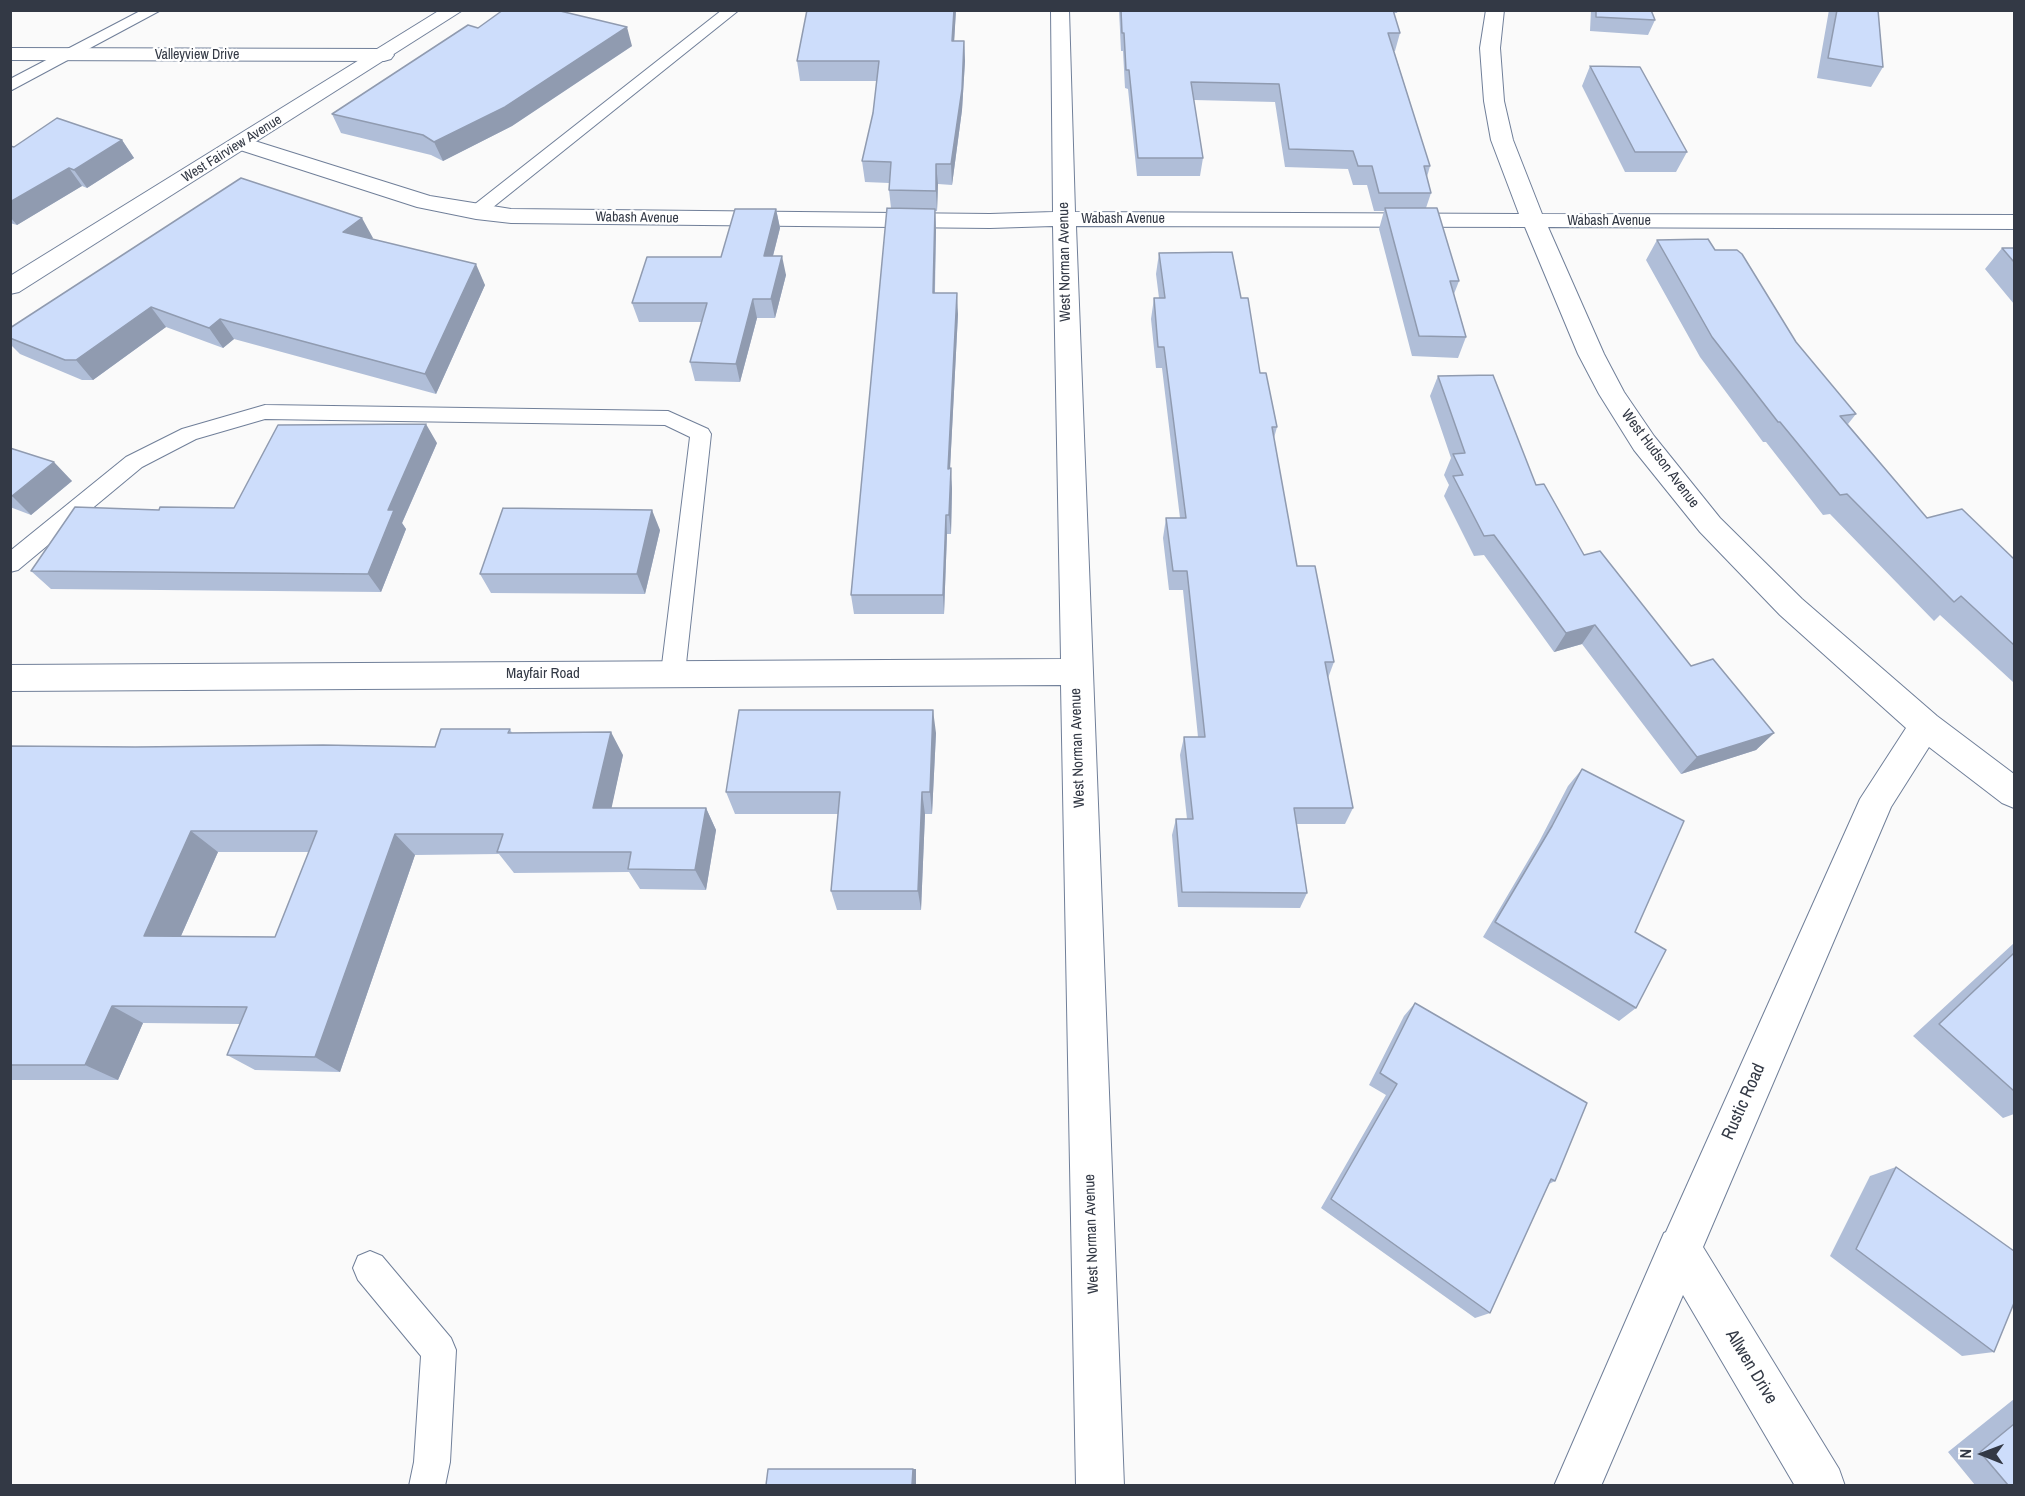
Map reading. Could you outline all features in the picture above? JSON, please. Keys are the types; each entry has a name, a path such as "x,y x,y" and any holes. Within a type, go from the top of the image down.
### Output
{"street":[{"name":"West Fairview Avenue","path":"10,287 454,10"},
{"name":"West Norman Avenue","path":"1060,10 1076,672 1100,1485"},
{"name":"West Hudson Avenue","path":"1495,10 1490,48 1494,101 1502,140 1592,354 1612,394 1644,443 1710,525 1791,607 1924,726 2014,793"},
{"name":"Valleyview Drive","path":"10,54 384,55"},
{"name":"Wabash Avenue","path":"242,143 425,201 476,212 511,216 990,221 1064,219 2014,222"},
{"name":"Mayfair Road","path":"10,678 1076,672"},
{"name":"Rustic Road","path":"1577,1485 1877,798 1924,726"},
{"name":"Allwen Drive","path":"1680,1248 1822,1485"}],"lane":[{"path":"10,86 154,10"},
{"path":"476,212 732,10"},
{"path":"10,564 134,462 189,434 265,412 668,418 701,434 673,673"},
{"path":"370,1269 439,1350 432,1462 427,1485"}],"building":[{"path":"503,10 556,10 627,27 505,107 434,142 423,135 332,114 468,25 478,28"},
{"path":"807,10 954,10 952,41 964,41 962,89 951,164 936,164 936,191 889,190 891,162 862,161 873,113 879,61 797,61"},
{"path":"1121,10 1393,10 1400,33 1388,33 1430,166 1424,166 1431,193 1379,193 1372,166 1358,166 1353,151 1289,149 1279,84 1191,82 1203,158 1138,158 1129,70 1126,70"},
{"path":"1596,10 1651,10 1655,20 1596,17"},
{"path":"1837,10 1878,10 1883,67 1828,58"},
{"path":"1590,66 1640,67 1687,152 1635,152"},
{"path":"57,118 122,140 74,170 69,168 10,202 10,146 14,147"},
{"path":"241,178 362,218 343,232 476,264 425,374 220,319 209,328 151,307 76,360 65,360 10,338 10,328"},
{"path":"887,208 935,209 933,293 957,293 948,469 951,468 949,515 946,515 943,595 851,595"},
{"path":"1385,208 1437,208 1459,281 1450,281 1466,337 1419,336"},
{"path":"735,209 776,209 764,256 782,256 771,299 753,299 736,364 690,362 707,303 632,303 647,257 721,257"},
{"path":"1708,239 1715,250 1737,250 1742,254 1796,342 1856,414 1840,416 1927,518 1962,509 2014,559 2014,645 1961,596 1954,602 1847,494 1840,495 1778,422 1712,337 1657,240"},
{"path":"2002,248 2014,248 2014,262"},
{"path":"1232,252 1241,298 1248,298 1260,373 1266,373 1277,427 1272,427 1297,566 1315,566 1334,662 1325,662 1353,808 1294,808 1307,893 1182,892 1176,819 1193,819 1184,737 1205,737 1187,571 1173,571 1166,518 1186,518 1164,347 1158,347 1154,298 1165,298 1159,253"},
{"path":"1493,375 1536,485 1544,484 1584,555 1600,551 1691,666 1713,659 1774,733 1697,757 1595,625 1566,633 1494,535 1484,536 1453,476 1463,475 1453,454 1465,453 1438,376"},
{"path":"426,424 388,510 394,510 368,574 31,571 75,507 159,510 160,507 234,508 278,425"},
{"path":"10,448 54,462 12,496 10,496"},
{"path":"503,508 652,510 637,574 480,574"},
{"path":"739,710 933,710 930,792 922,792 918,891 831,891 840,792 726,792"},
{"path":"441,729 510,729 508,733 611,732 593,808 706,808 695,870 628,869 631,852 497,852 503,834 395,834 315,1057 227,1055 247,1007 112,1006 85,1065 10,1065 10,746 435,747","holes":["191,831 317,831 275,937 144,936"]},
{"path":"1582,769 1684,821 1635,932 1666,950 1636,1008 1495,922 1552,826"},
{"path":"2014,953 2014,1091 1939,1024"},
{"path":"1415,1003 1587,1103 1555,1181 1551,1179 1490,1313 1331,1199 1397,1084 1380,1073"},
{"path":"1896,1167 2014,1251 2014,1303 1994,1352 1856,1249"},
{"path":"2014,1424 2014,1485 2008,1485 1980,1452"},
{"path":"768,1469 913,1469 912,1485 766,1485"}]}
